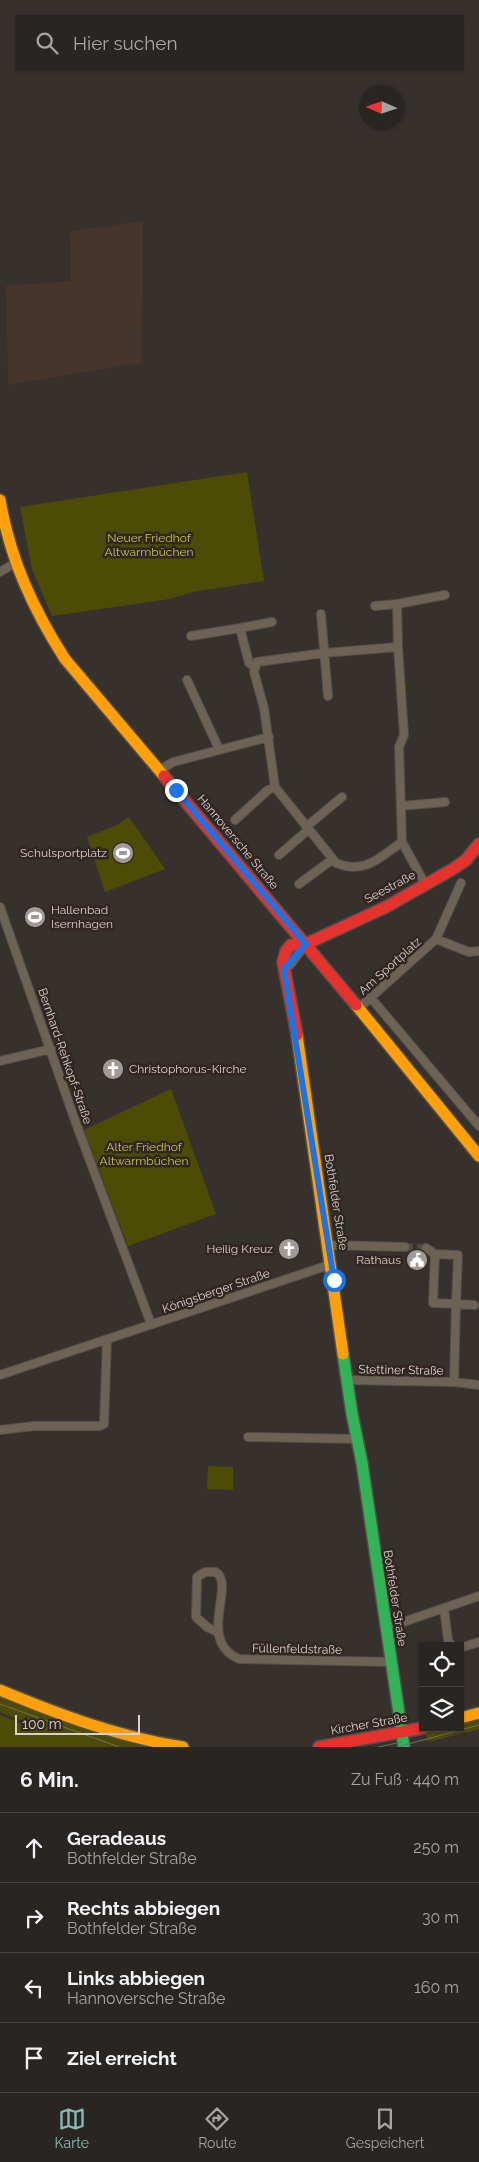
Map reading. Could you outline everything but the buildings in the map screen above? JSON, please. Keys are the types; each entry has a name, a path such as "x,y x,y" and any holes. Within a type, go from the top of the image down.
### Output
{"main road":[{"name":"Hannoversche Straße","path":"0,500 15,563 34,607 61,652 306,944 479,1156"},
{"name":"Seestraße","path":"306,944 386,907 466,860 479,844"},
{"name":"Bothfelder Straße","path":"306,944 291,945 283,962 332,1264 356,1439 362,1463 404,1747"},
{"path":"0,1690 102,1728 139,1739 183,1747"},
{"path":"464,1717 479,1713"},
{"name":"Kircher Straße","path":"319,1747 419,1729"}],"street":[{"path":"0,572 15,563"},
{"path":"375,606 445,595"},
{"path":"397,604 404,736 398,747 402,842 425,884"},
{"path":"321,614 328,696"},
{"path":"191,636 272,622"},
{"path":"240,628 249,663 254,667 269,737 275,786 332,859 343,866 369,866 402,842"},
{"path":"254,667 257,662 324,653 398,648"},
{"path":"187,680 219,749"},
{"path":"160,770 173,762 269,737"},
{"path":"235,820 275,786"},
{"path":"278,855 342,797"},
{"path":"401,806 445,802"},
{"path":"299,884 332,859"},
{"name":"Am Sportplatz","path":"359,1008 436,940 461,884"},
{"name":"Bernhard-Rehkopf-Straße","path":"0,907 52,1049 77,1126 151,1324"},
{"name":"Am Sportplatz","path":"436,940 469,952 479,951"},
{"path":"371,998 479,1126"},
{"path":"0,1061 52,1049"},
{"path":"329,1246 405,1247"},
{"name":"Stettiner Straße","path":"426,1248 435,1254 458,1255 454,1382"},
{"path":"435,1254 433,1303 474,1305"},
{"name":"Königsberger Straße","path":"0,1375 332,1264"},
{"path":"0,1430 34,1426 100,1426 104,1424 106,1418 108,1340"},
{"name":"Stettiner Straße","path":"348,1380 454,1382 479,1385"},
{"path":"248,1437 356,1439"},
{"name":"Füllenfeldstraße","path":"217,1632 207,1627 196,1617 197,1577 205,1572 216,1572 221,1578 220,1623 217,1632 221,1644 229,1654 239,1659 391,1662"},
{"path":"386,1628 479,1596"},
{"path":"444,1608 449,1642"},
{"path":"464,1647 479,1642"}],"shaded area":[{"path":"143,221 142,363 8,385 6,286 71,281 70,231"}],"green space":[{"name":"Neuer Friedhof Altwarmbüchen","path":"247,472 264,581 192,592 170,599 52,616 32,569 20,507"},
{"name":"Schulsportplatz","path":"129,817 165,869 105,892 87,837 117,825"},
{"name":"Alter Friedhof Altwarmbüchen","path":"171,1089 216,1214 128,1246 84,1130"},
{"path":"208,1466 233,1467 233,1490 207,1489"},
{"path":"0,1695 154,1747 0,1747 0,1715 22,1724 27,1723 0,1712"},
{"path":"479,1719 479,1729 428,1742 425,1732 464,1732 464,1722"}],"tunnel":[{"path":"405,1247 426,1248"}],"tram line":[{"path":"0,1704 119,1747"},
{"path":"397,1747 479,1725"},
{"path":"378,1747 402,1742"}],"traffic: fast":[{"path":"343,1354 362,1463 404,1747"}],"traffic: slow":[{"path":"0,500 10,543 24,583 53,640 65,659 164,776"},
{"path":"356,1005 479,1156"},
{"path":"297,1035 343,1354"},
{"path":"0,1690 90,1724 159,1743 183,1747"},
{"path":"464,1717 479,1713"}],"traffic: jam":[{"path":"164,776 356,1005"},
{"path":"297,1035 283,962 286,951 291,945 306,944 386,907 453,869 466,860 479,844"},
{"path":"319,1747 419,1729"}],"place":[{"name":"Schulsportplatz","path":"123,853"},
{"name":"Hallenbad Isernhagen","path":"35,917"},
{"name":"Christophorus-Kirche","path":"113,1069"},
{"name":"Heilig Kreuz","path":"289,1249"},
{"name":"Rathaus","path":"417,1260"}],"route":[{"path":"176,790 306,944 290,965 284,969 294,1020 334,1280"}]}
